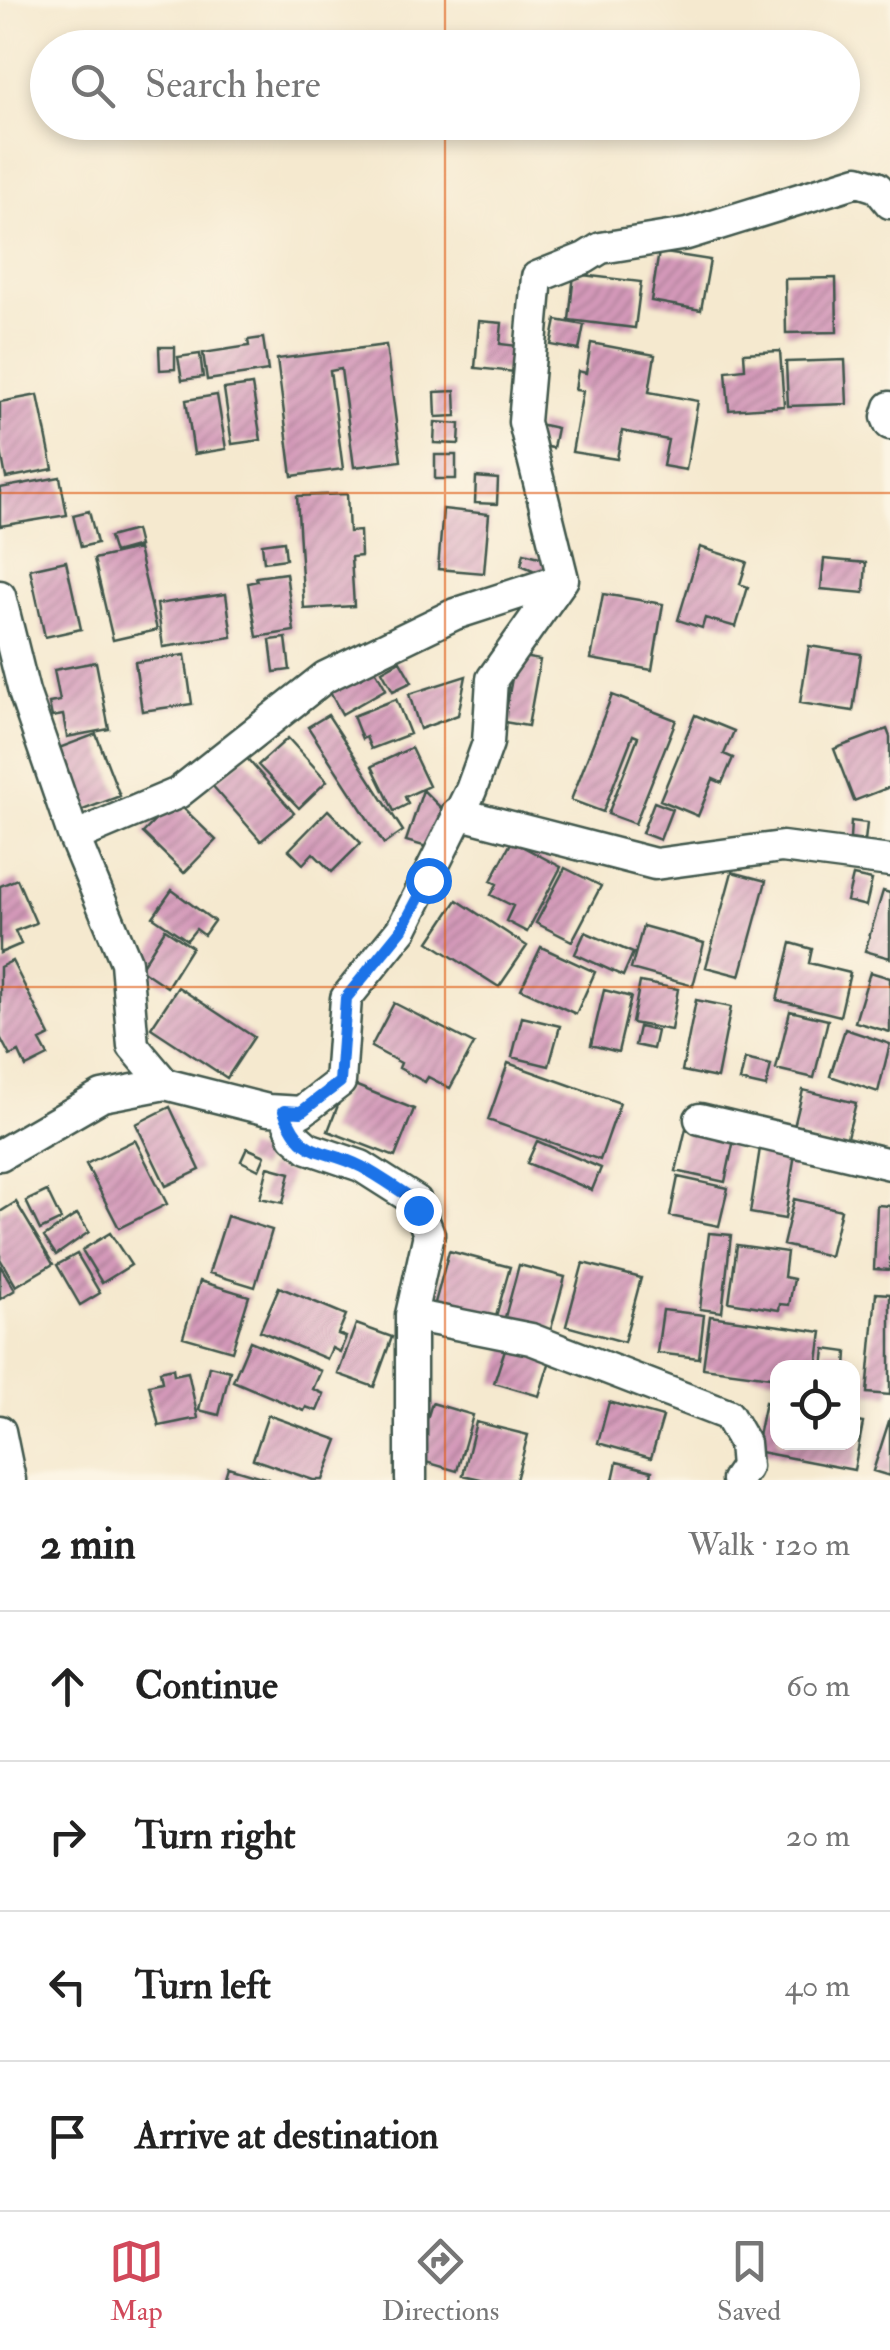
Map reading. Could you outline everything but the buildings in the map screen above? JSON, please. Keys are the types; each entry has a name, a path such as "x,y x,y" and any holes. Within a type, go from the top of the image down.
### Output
{"street":[{"path":"0,1155 102,1096 166,1084 268,1110 301,1112 340,1082 346,998 402,929 471,790 488,743 492,678 563,579 524,422 537,276 601,248 687,234 858,181 877,187 890,203"},
{"path":"890,408 890,424"},
{"path":"74,838 178,793 324,677 455,614 563,579"},
{"path":"0,596 12,696 126,962 133,1046 166,1084"},
{"path":"458,813 655,864 782,847 890,861"},
{"path":"284,1111 294,1136 308,1148 360,1166 416,1201 430,1234 411,1315 411,1480"},
{"path":"700,1119 890,1164"},
{"path":"411,1315 531,1338 728,1414 744,1443 746,1467 736,1480"},
{"path":"0,1431 10,1480"}],"route":[{"path":"418,1210 416,1201 360,1166 308,1148 294,1136 284,1111 301,1112 340,1082 346,998 402,929 428,880"}]}
